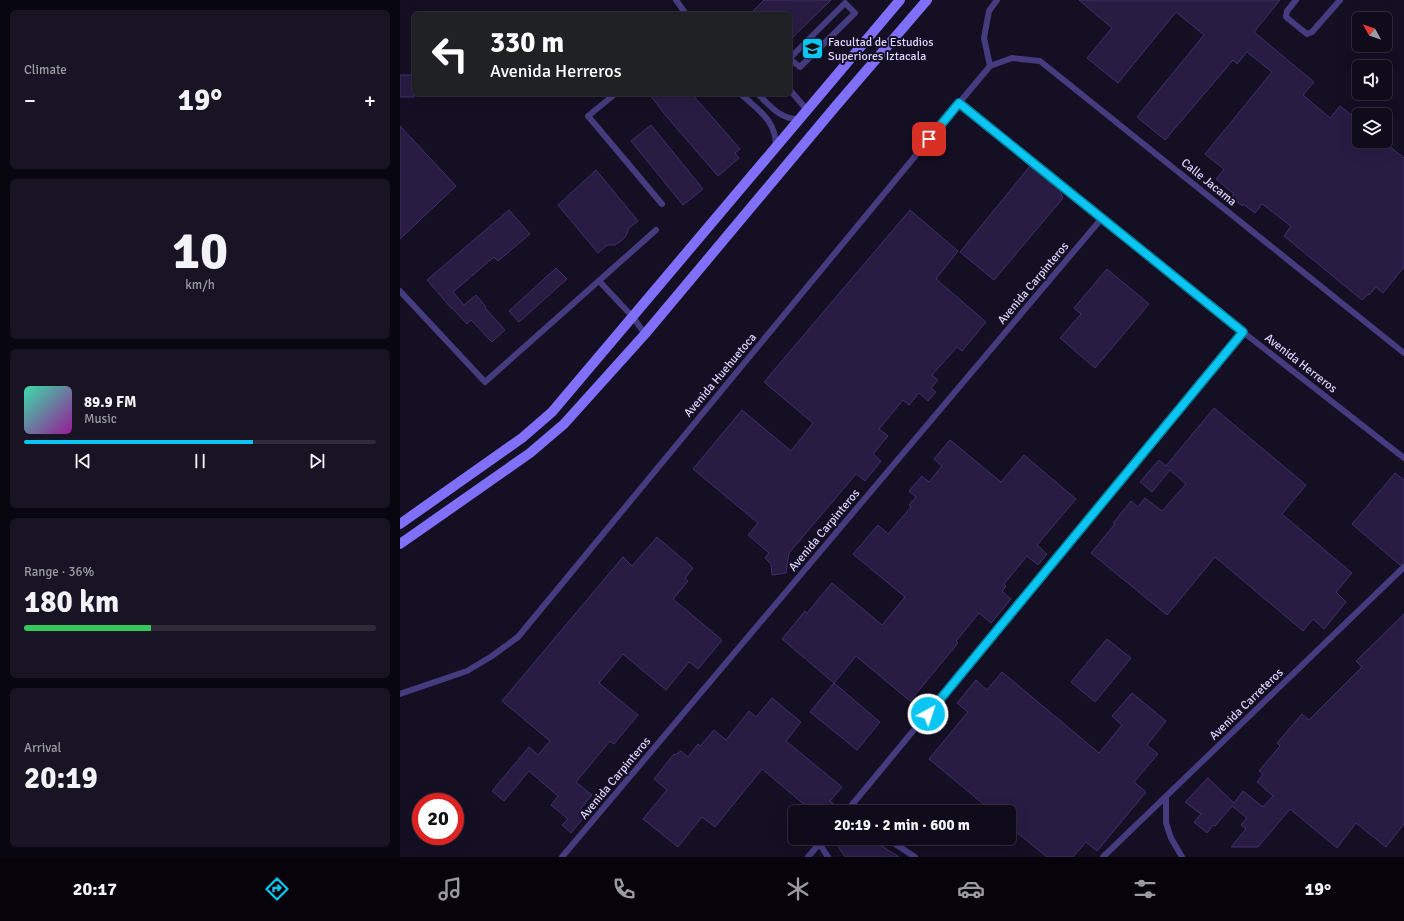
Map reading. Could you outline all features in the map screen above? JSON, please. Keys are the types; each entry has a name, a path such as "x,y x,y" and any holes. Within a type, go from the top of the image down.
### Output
{"main road":[{"path":"400,524 522,438 552,412 900,0"},
{"path":"400,544 536,449 564,424 645,334 835,106 927,0"},
{"path":"821,95 835,106"}],"lane":[{"path":"676,0 685,12"},
{"path":"959,103 990,66 984,38 989,11 997,0"},
{"path":"1296,0 1287,11 1286,17 1307,34 1312,32 1340,0"},
{"path":"792,57 845,3 854,13 800,67 792,61"},
{"name":"Calle Jacama","path":"990,66 1012,58 1040,61 1404,353"},
{"path":"792,92 807,110"},
{"path":"613,96 588,116 662,204"},
{"path":"743,96 770,122 775,133 776,146"},
{"path":"760,96 782,116 800,119"},
{"path":"757,109 765,100"},
{"name":"Avenida Herreros","path":"959,103 1243,332 1404,458"},
{"name":"Avenida Huehuetoca","path":"400,694 467,671 492,656 518,637 959,103"},
{"name":"Avenida Carpinteros","path":"562,857 1102,218"},
{"path":"400,291 485,382 656,230"},
{"path":"599,281 632,316 645,334"},
{"path":"852,805 1243,332"},
{"name":"Avenida Carreteros","path":"1104,857 1404,567"},
{"path":"1166,797 1166,823 1170,838 1182,857"},
{"path":"808,857 817,845"},
{"path":"820,845 828,857"},
{"path":"897,845 916,857"}],"building":[{"path":"764,0 831,0 792,38 792,12 752,12"},
{"path":"1079,0 1280,0 1254,32 1314,82 1303,95 1330,118 1340,106 1352,115 1352,148 1392,148 1404,158 1404,267 1383,293 1376,287 1362,300 1284,236 1291,226 1262,204 1255,213 1243,204 1242,206 1231,197 1234,194 1216,179 1224,169 1205,154 1272,72 1247,52 1237,64 1233,60 1165,140 1137,117 1204,35 1176,12 1118,83 1087,58 1112,28"},
{"path":"400,75 412,75 412,96 414,97 400,97"},
{"path":"651,96 694,96 740,149 735,153 739,158 718,176"},
{"path":"651,125 703,189 683,205 631,141"},
{"path":"400,126 456,186 400,239"},
{"path":"1030,166 1059,189 1063,198 994,280 960,252"},
{"path":"596,170 638,221 629,228 626,236 621,241 615,245 607,245 598,253 558,205"},
{"path":"509,210 530,234 498,261 494,257 453,292 464,305 476,295 486,307 485,308 505,330 492,342 471,320 467,324 427,280"},
{"path":"910,210 958,251 936,279 986,322 962,351 957,347 932,375 938,380 931,388 936,392 928,401 919,393 909,405 903,400 879,429 888,436 873,454 881,461 865,481 856,474 789,553 786,573 772,575 771,564 765,558 769,553 748,535 758,523 693,469 742,410 791,451 813,423 764,382"},
{"path":"556,268 567,279 519,322 509,311"},
{"path":"1107,269 1149,304 1095,368 1060,338 1081,314 1074,308"},
{"path":"1214,408 1306,485 1282,514 1352,573 1336,592 1346,602 1324,629 1313,619 1303,631 1215,557 1167,615 1091,553 1115,524 1113,523 1131,501 1138,507 1145,498 1162,511 1186,484 1170,470 1152,492 1140,482 1159,460 1166,466"},
{"path":"950,440 1001,482 1024,455 1076,499 1037,545 1047,554 1038,565 1027,556 1004,584 1006,586 1002,591 1011,599 991,623 979,613 956,641 958,643 910,701 856,656 834,683 782,639 805,611 807,613 832,583 882,625 905,597 853,554 878,525 888,534 911,507 909,505 916,497 909,491 922,476 929,482 942,466 934,459"},
{"path":"1395,473 1404,480 1404,563 1400,565 1352,524"},
{"path":"657,537 693,568 685,578 688,581 673,599 722,640 698,669 689,662 666,690 623,654 599,683 638,715 614,744 610,741 576,782 592,795 578,812 584,817 571,833 562,825 568,819 551,805 558,796 529,771 504,801 492,791 529,747 538,755 550,741 502,701 623,557 632,566"},
{"path":"1404,614 1404,824 1386,847 1356,823 1337,848 1290,809 1258,847 1231,847 1246,829 1241,825 1247,818 1232,806 1207,833 1194,822 1201,814 1185,802 1208,778 1234,803 1243,791 1263,807 1273,796 1257,782 1263,774 1259,771 1280,746 1277,743 1302,714 1309,720 1362,667 1356,661"},
{"path":"1107,639 1131,658 1095,702 1071,682"},
{"path":"1002,672 1099,753 1122,725 1112,716 1132,693 1166,721 1147,745 1158,754 1134,782 1146,792 1097,851 1086,842 1073,857 1047,857 1016,832 1016,805 985,805 929,759 968,712 957,703 976,680 987,690"},
{"path":"834,683 880,722 857,750 810,712"},
{"path":"772,698 801,722 786,741 842,787 830,801 835,805 805,805 762,769 715,827 702,817 678,847 643,819 667,790 654,779 674,754 675,755 681,751 688,757 698,744 700,746 714,730 726,740 749,711 756,717"},
{"path":"880,845 899,857 845,857 838,846"}],"place":[{"name":"Facultad de Estudios Superiores Iztacala","path":"813,49"}],"route":[{"path":"928,714 1243,332 959,103 929,139"}]}
